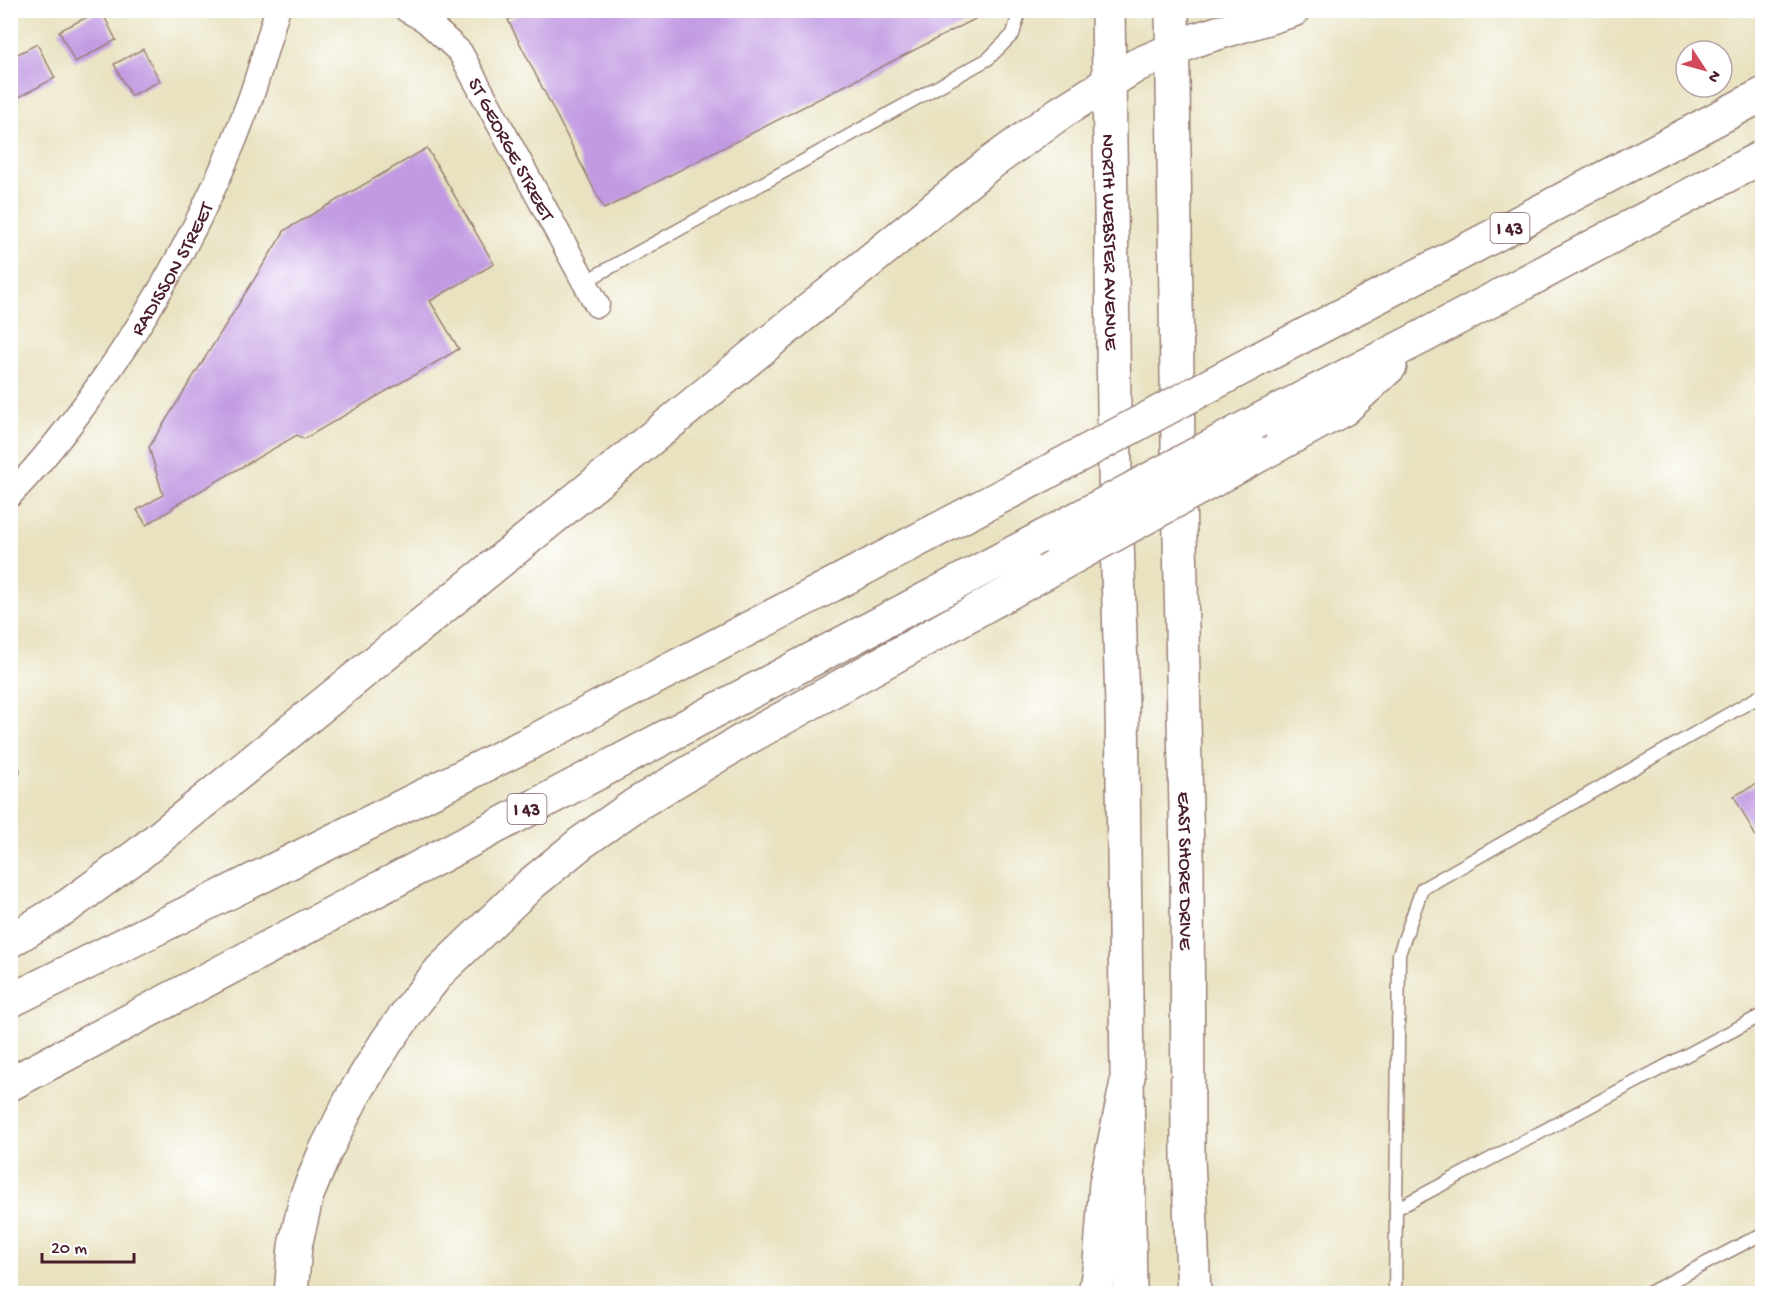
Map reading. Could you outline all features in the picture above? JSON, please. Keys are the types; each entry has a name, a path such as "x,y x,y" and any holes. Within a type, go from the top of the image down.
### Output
{"main road":[{"name":"NORTH WEBSTER AVENUE","path":"1108,10 1128,1077"},
{"path":"1171,50 1172,10"},
{"path":"10,941 69,905 139,854 988,165 1060,113 1137,65 1197,39 1293,10"},
{"name":"EAST SHORE DRIVE","path":"1171,50 1187,832 1188,1159 1194,1293"},
{"name":"I 43","path":"10,1000 534,741 1762,94"},
{"name":"I 43","path":"10,1084 1258,421 1762,157"},
{"path":"291,1293 295,1246 308,1195 325,1152 353,1096 387,1041 440,971 523,892 581,843 635,805 742,741 1344,409 1422,337"},
{"path":"1095,1293 1100,1263 1106,1183 1128,1077"},
{"path":"1128,1077 1130,1293"}],"street":[{"name":"RADISSON STREET","path":"10,495 77,417 135,334 185,248 220,175 249,100 277,10"},
{"name":"ST GEORGE STREET","path":"407,10 425,20 460,52 597,305"}],"lane":[{"path":"584,282 988,59 1013,34 1020,10"},
{"path":"1395,1293 1399,954 1422,889 1762,695"},
{"path":"10,767 13,771 10,777"},
{"path":"1396,1209 1762,1015"},
{"path":"1647,1293 1762,1234"}],"building":[{"path":"101,10 116,40 75,62 59,31"},
{"path":"527,10 970,10 975,19 604,209 508,20"},
{"path":"37,44 55,78 19,97 10,80 10,58"},
{"path":"143,49 160,81 131,96 114,64"},
{"path":"427,148 494,264 430,301 459,349 304,439 297,435 174,506 146,525 137,510 163,495 149,447 285,230"},
{"path":"1762,781 1762,848 1734,796"}]}
